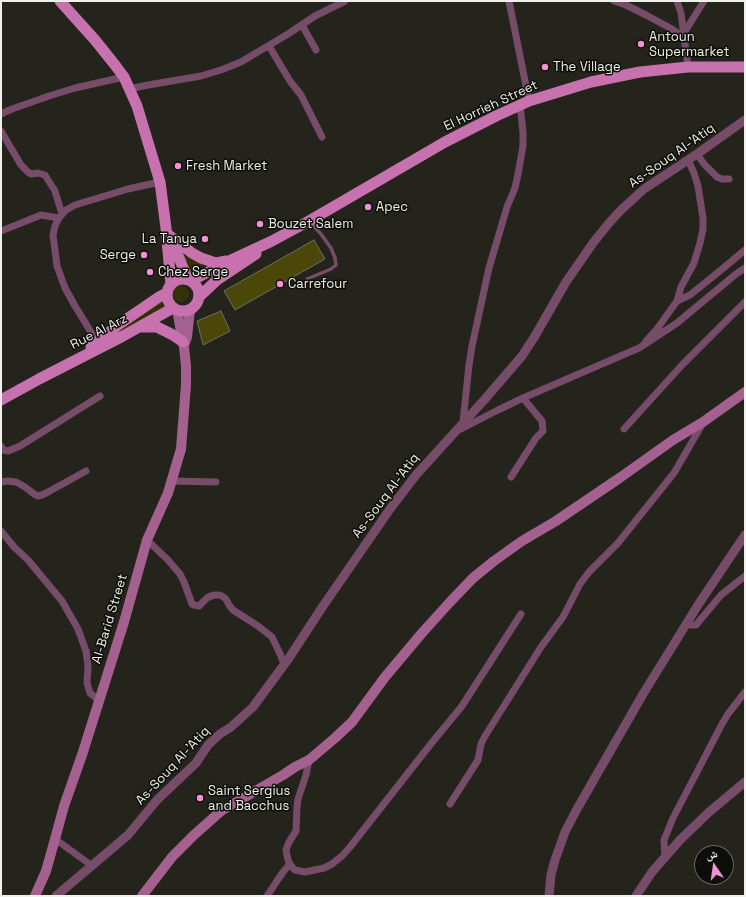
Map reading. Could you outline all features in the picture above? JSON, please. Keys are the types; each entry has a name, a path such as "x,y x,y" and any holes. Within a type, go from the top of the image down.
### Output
{"main road":[{"path":"60,1 95,40 124,77 137,106 160,182 168,232 168,302 175,309 184,312 190,310 196,306 200,296 217,280 258,253 272,241"},
{"name":"El Horrieh Street","path":"272,241 446,142 524,103 579,85 640,72 688,67 745,66"},
{"path":"168,232 192,253 201,258 216,262 229,261"},
{"path":"168,232 189,280"},
{"path":"189,280 272,241"},
{"path":"169,289 177,280 189,280 194,283 200,296"},
{"name":"Rue Al Arz","path":"72,362 118,325 169,289"},
{"name":"Rue Al Arz","path":"72,362 175,309"},
{"name":"Al-Barid Street","path":"35,896 46,871 64,806 82,755 124,622 147,540 168,493 181,449 186,366 183,344 175,309"},
{"name":"Al-Barid Street","path":"183,344 187,337 190,310"},
{"path":"141,326 151,326 161,329 173,335 183,344"},
{"path":"1,400 39,378 72,362"},
{"path":"142,896 172,857 221,811 309,760 352,722 385,677 422,633 473,578 522,541 556,521 745,392"}],"street":[{"path":"130,89 201,76 241,62 315,16 345,1"},
{"path":"463,422 472,346 488,268 507,207 515,188 523,146 524,103 509,1"},
{"path":"614,1 626,5 684,36"},
{"path":"677,1 681,13 688,67"},
{"path":"684,36 704,1"},
{"path":"302,25 316,50"},
{"path":"269,46 301,95 322,136"},
{"path":"1,114 75,88 124,77"},
{"name":"As-Souq Al-'Atiq","path":"56,896 128,835 157,800 196,763 208,745 220,734 232,727 253,708 390,509 416,475 522,356 566,282 609,223 644,188 697,154 745,120"},
{"path":"1,131 21,165 28,172 31,174 38,173 45,175 54,191 61,216"},
{"path":"697,154 717,177 729,179"},
{"path":"639,348 657,329 677,301 681,287 694,263 700,243 703,229 703,218 698,186 688,160"},
{"path":"97,342 65,288 57,266 53,235 54,226 66,210 75,205 128,189 160,182"},
{"path":"1,231 41,215 61,216"},
{"path":"677,301 690,295 745,250"},
{"path":"453,433 523,398 639,348 677,323 745,268"},
{"path":"624,429 682,365 745,302"},
{"path":"1,446 3,450 8,452 20,446 100,396"},
{"path":"510,477 536,438 543,431 542,422 523,398"},
{"path":"450,804 478,760 481,744 485,736 541,647 563,617 580,584 589,572 618,543 674,473 703,422"},
{"path":"1,482 16,482 38,496 86,471"},
{"path":"172,481 216,482"},
{"path":"1,532 28,560 62,601 78,629 86,651 88,666 87,683 90,693 96,698 100,698"},
{"path":"549,896 551,875 555,860 565,832 577,809 643,694 698,605 745,535"},
{"path":"147,540 180,574 194,606 199,606 211,596 222,596 226,599 233,610 272,637 284,664"},
{"path":"688,623 691,625 696,625 721,595 745,576"},
{"path":"309,760 298,799 296,831 286,850 290,864 295,870 305,872 324,868 337,860 350,846 462,706 521,614"},
{"path":"664,857 664,840 673,818 722,724 745,692"},
{"path":"636,896 664,857 696,823 745,782"},
{"path":"55,839 92,865"},
{"path":"267,896 290,864"}],"lane":[{"path":"307,279 332,269 336,265 336,258 331,248 309,221"}],"shaded area":[{"path":"174,246 204,265 190,272"},
{"path":"178,286 184,286 189,291 187,300 184,302 178,302 173,297 173,291"},
{"path":"161,301 166,310 99,344"}],"building":[{"path":"314,240 325,259 235,310 224,291"},
{"path":"221,311 230,331 203,345 197,321"}],"place":[{"name":"Antoun Supermarket","path":"641,44"},
{"name":"The Village","path":"545,67"},
{"name":"Fresh Market","path":"178,166"},
{"name":"Apec","path":"368,207"},
{"name":"Bouzet Salem","path":"260,224"},
{"name":"La Tanya","path":"205,239"},
{"name":"Serge","path":"144,255"},
{"name":"Chez Serge","path":"150,272"},
{"name":"Carrefour","path":"280,284"},
{"name":"Saint Sergius and Bacchus","path":"200,798"}]}
